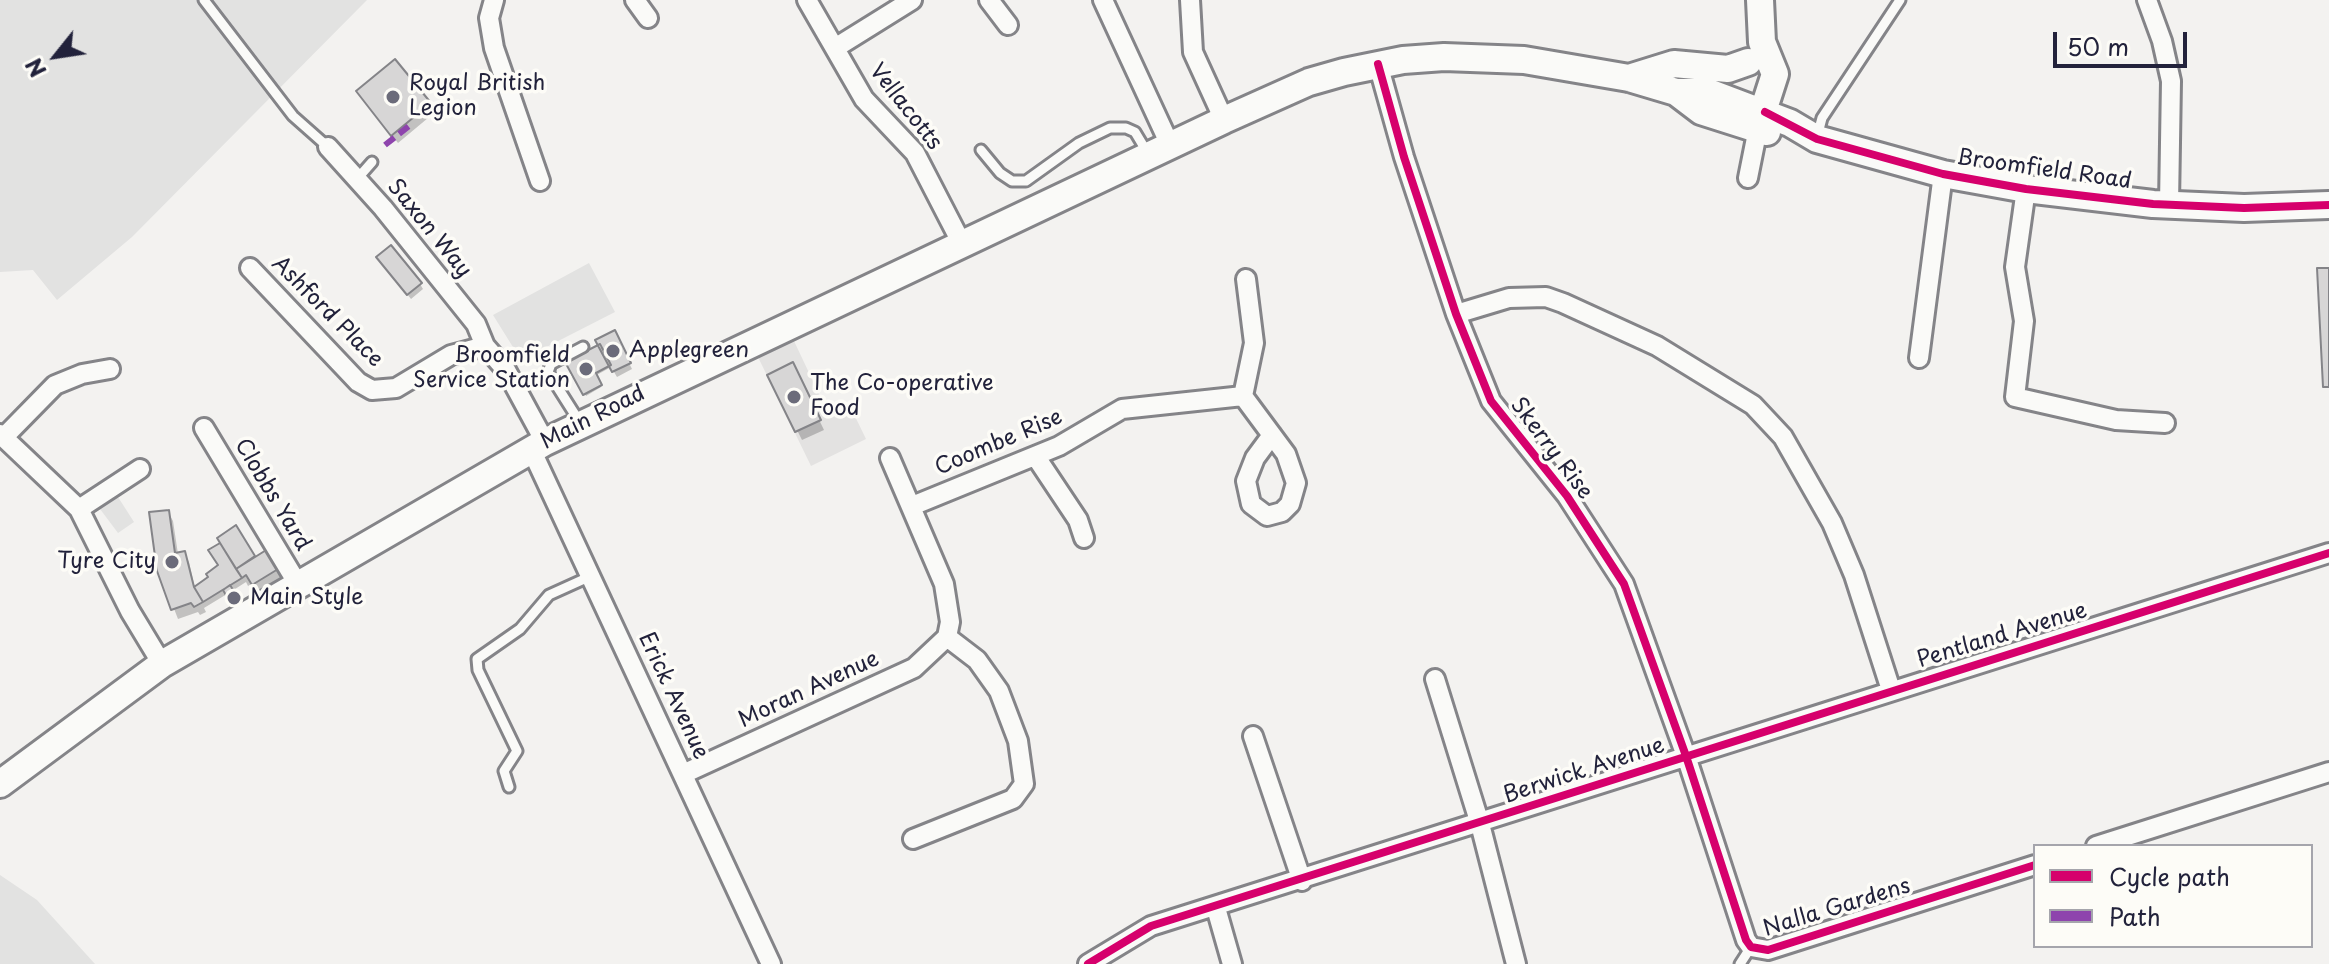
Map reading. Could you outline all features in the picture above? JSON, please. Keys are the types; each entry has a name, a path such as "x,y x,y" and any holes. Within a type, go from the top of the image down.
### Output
{"main road":[{"path":"1755,115 1741,95 1755,52 1760,0"},
{"path":"1629,78 1674,64 1728,69 1755,52"},
{"name":"Broomfield Road","path":"1224,120 1309,82 1378,64 1491,56 1629,78 1676,92 1708,92 1755,115 1790,123 1812,137 1943,174 2026,189 2169,204 2244,208 2329,205"},
{"name":"Main Road","path":"0,784 162,664 538,446 1224,120"}],"street":[{"path":"494,0 489,18 494,48 540,181"},
{"path":"635,0 648,18"},
{"name":"Vellacotts","path":"807,0 864,99 915,153 962,244"},
{"path":"835,48 912,0"},
{"path":"989,0 1008,25"},
{"path":"1103,0 1159,150"},
{"path":"1190,0 1193,52 1224,120"},
{"path":"2147,0 2162,41 2171,81 2169,204"},
{"name":"Skerry Rise","path":"1378,64 1404,157 1456,314 1491,401 1567,496 1624,584 1686,756"},
{"path":"1748,178 1755,115"},
{"name":"Saxon Way","path":"328,147 476,324 485,346"},
{"path":"1919,358 1943,174"},
{"path":"2026,189 2015,267 2024,321 2015,397 2116,420 2165,423"},
{"name":"Ashford Place","path":"250,268 358,382 372,390 396,388 451,355 485,346"},
{"path":"1246,279 1254,343 1243,396 1272,435"},
{"path":"1456,314 1509,298 1546,297 1657,346 1753,405 1783,437 1832,523 1854,575 1891,690"},
{"path":"485,346 506,370 538,446"},
{"path":"110,369 82,374 55,385 2,436 79,509 130,611 162,664"},
{"name":"Coombe Rise","path":"912,506 1036,457 1122,409 1243,396"},
{"name":"Clobbs Yard","path":"204,428 299,586"},
{"name":"Erick Avenue","path":"538,446 591,576 771,964"},
{"path":"1036,457 1078,520 1084,538"},
{"path":"890,458 944,584 950,622 947,637 977,660 999,691 1015,727 1024,784 1013,799 913,839"},
{"path":"79,509 140,469"},
{"name":"Pentland Avenue","path":"1686,756 2329,553"},
{"name":"Moran Avenue","path":"683,774 914,668 947,637"},
{"path":"1435,679 1480,824 1516,964"},
{"path":"1253,736 1302,881"},
{"name":"Berwick Avenue","path":"1088,964 1151,926 1302,881 1686,756"},
{"name":"Nalla Gardens","path":"1686,756 1742,930 1751,947 1768,950 2033,866"},
{"path":"2102,844 2329,772"},
{"path":"1216,908 1232,964"}],"lane":[{"path":"204,0 293,116 328,147"},
{"path":"1812,137 1900,0"},
{"path":"981,150 1000,173 1012,181 1026,181 1079,143 1110,128 1126,128 1135,132 1159,150"},
{"path":"357,179 372,162"},
{"path":"580,424 548,372 551,364 583,347"},
{"path":"509,787 504,771 517,751 478,670 477,659 520,629 549,595 591,576"},
{"path":"1740,964 1751,947"}],"shaded area":[{"path":"0,0 367,0 132,237 57,300 33,270 0,272"},
{"path":"589,263 615,312 521,360 493,315"},
{"path":"794,341 829,415 850,406 866,439 811,466 758,357"},
{"path":"118,497 134,522 118,533 100,509"},
{"path":"0,875 37,900 95,964 0,964"}],"building":[{"name":"Royal British Legion","path":"395,59 431,103 391,136 356,91"},
{"path":"391,245 422,283 407,295 376,257"},
{"path":"2317,268 2329,268 2329,387 2323,387"},
{"name":"Applegreen","path":"615,330 631,363 612,372 595,340"},
{"name":"Broomfield Service Station","path":"600,344 611,365 596,373 602,385 583,395 565,362"},
{"name":"The Co-operative Food","path":"793,362 821,420 795,432 767,375"},
{"name":"Tyre City","path":"169,510 175,553 185,551 194,587 203,602 194,607 191,603 171,610 157,571 149,512"},
{"path":"236,525 255,556 236,569 217,538"},
{"path":"220,543 242,578 203,602 194,587 218,565 208,550"},
{"path":"271,547 283,566 252,585 246,575 242,578 236,569"},
{"path":"230,585 239,599 231,604 223,590"}],"marked path":[{"path":"385,145 409,126 407,123"}],"cycle path":[{"path":"1378,64 1404,157 1456,314 1491,401 1567,496 1624,584 1686,756 1746,940 1751,947 1768,950 2033,866"},
{"path":"1765,112 1817,139 1943,174 2026,189 2153,204 2244,208 2329,205"},
{"path":"1088,964 1151,926 2329,553"}],"place":[{"name":"Royal British Legion","path":"393,97"},
{"name":"Applegreen","path":"613,351"},
{"name":"Broomfield Service Station","path":"586,369"},
{"name":"The Co-operative Food","path":"794,397"},
{"name":"Tyre City","path":"172,562"},
{"name":"Main Style","path":"234,598"}]}
